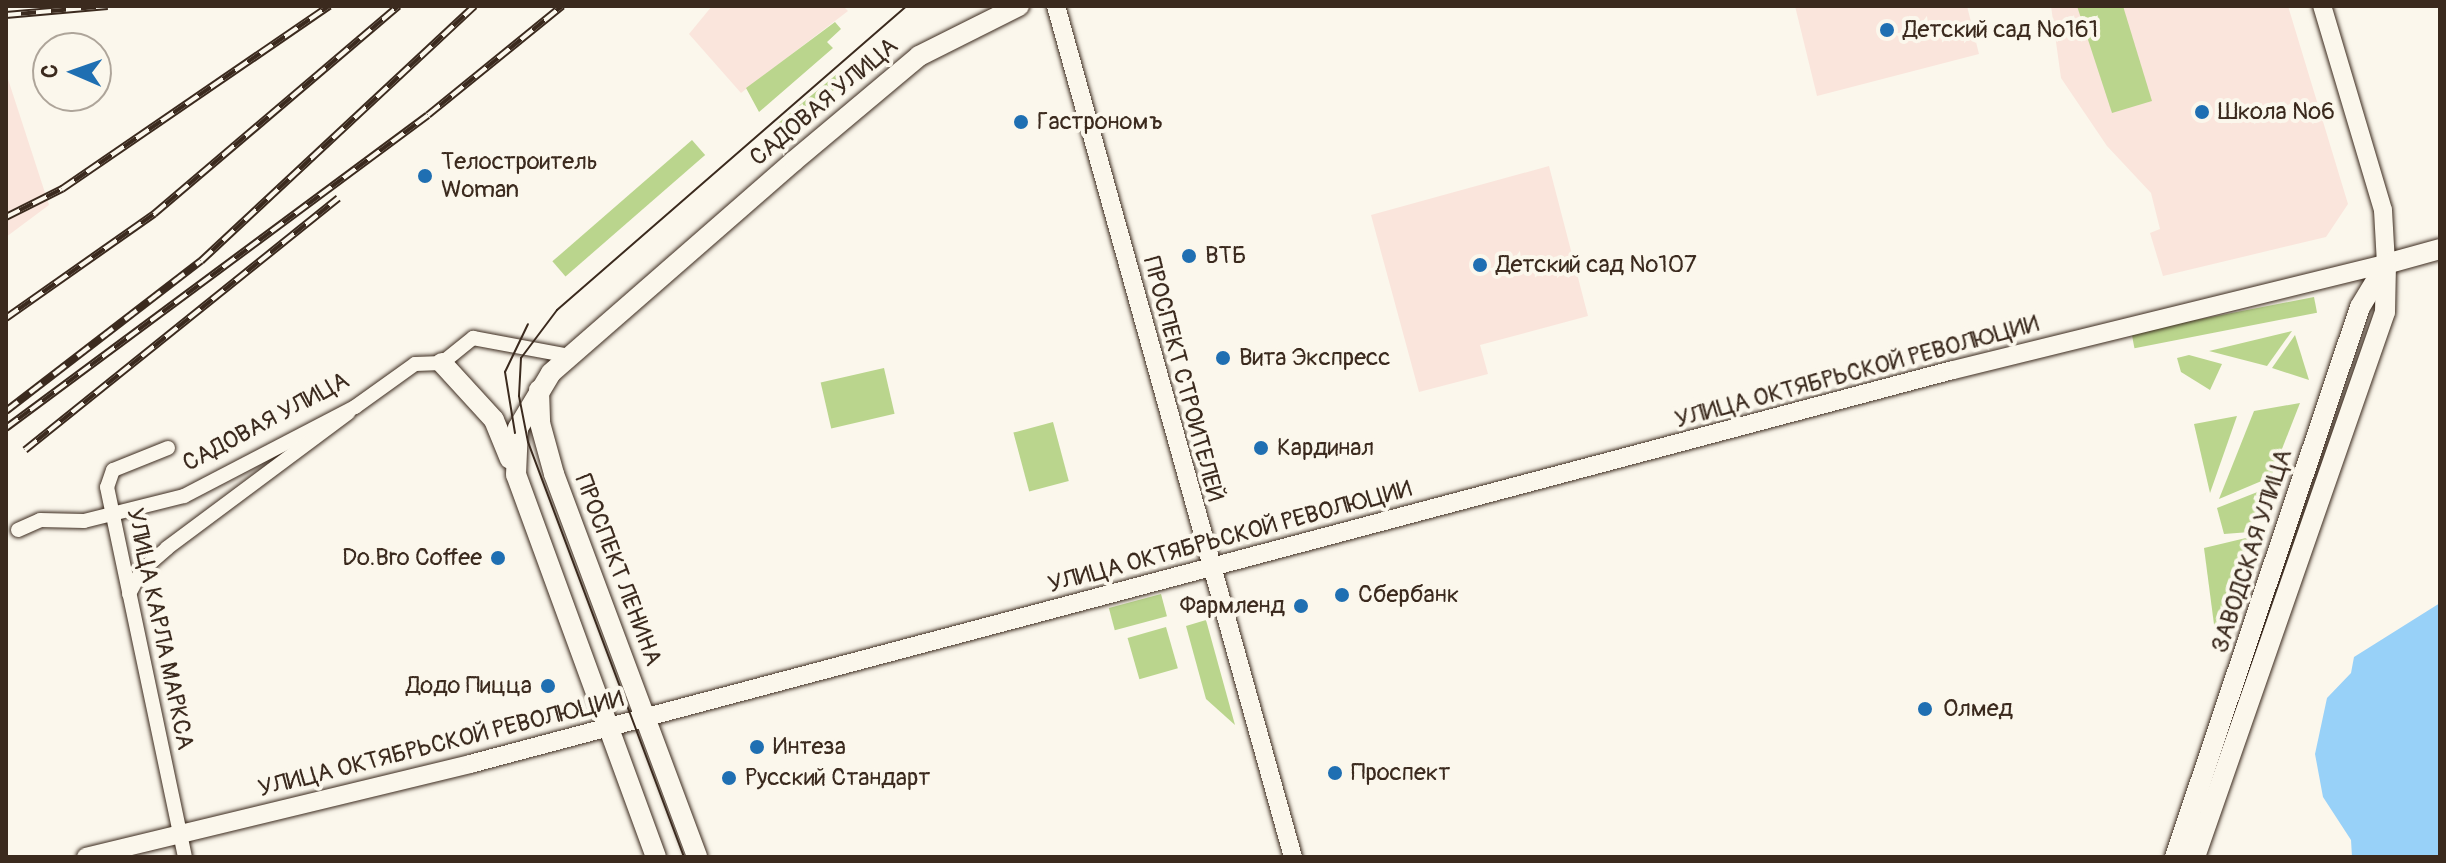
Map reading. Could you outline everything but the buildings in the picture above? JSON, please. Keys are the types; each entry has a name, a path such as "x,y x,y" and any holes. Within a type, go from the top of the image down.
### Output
{"main road":[{"name":"САДОВАЯ УЛИЦА","path":"540,386 570,356 919,56 1019,6"},
{"path":"2386,264 2440,249"},
{"name":"ЗАВОДСКАЯ УЛИЦА","path":"2175,857 2360,307 2386,264"},
{"name":"ЗАВОДСКАЯ УЛИЦА","path":"2195,857 2385,312 2386,264"},
{"path":"442,363 494,420 656,857"},
{"path":"516,475 516,435 540,386"},
{"name":"ПРОСПЕКТ ЛЕНИНА","path":"540,386 548,456 697,857"}],"street":[{"name":"ПРОСПЕКТ СТРОИТЕЛЕЙ","path":"1056,6 1209,567 1293,857"},
{"name":"ЗАВОДСКАЯ УЛИЦА","path":"2322,6 2383,210 2386,264"},
{"name":"УЛИЦА ОКТЯБРЬСКОЙ РЕВОЛЮЦИИ","path":"86,857 609,727 1953,370 2386,264"},
{"name":"САДОВАЯ УЛИЦА","path":"18,530 40,520 112,516 184,496 355,407 415,364 442,363 479,336 570,356"},
{"path":"129,594 141,571 167,548 314,444 355,407"},
{"name":"УЛИЦА КАРЛА МАРКСА","path":"168,448 110,474 112,516 185,857"}],"shaded area":[{"path":"712,6 843,6 848,11 741,93 689,34"},
{"name":"Детский сад №161","path":"1795,6 1967,6 1979,54 1817,96"},
{"name":"Школа №6","path":"2051,6 2288,6 2348,204 2326,237 2163,276 2150,233 2160,229 2151,193 2107,146 2061,78"},
{"path":"6,73 49,205 6,237"},
{"name":"Детский сад №107","path":"1549,166 1588,316 1480,345 1488,374 1419,392 1371,215"}],"green space":[{"path":"2077,6 2123,6 2152,101 2112,113"},
{"path":"835,22 841,29 827,42 833,48 759,112 746,88"},
{"path":"849,64 857,72 781,131 776,125"},
{"path":"692,140 705,155 565,276 552,261"},
{"path":"2314,297 2317,313 2134,348 2131,332"},
{"path":"2292,331 2267,366 2209,351"},
{"path":"2295,335 2309,380 2272,368"},
{"path":"2189,355 2222,364 2210,390 2181,372 2177,358"},
{"path":"884,368 895,414 831,428 821,383"},
{"path":"2300,403 2271,477 2219,499 2254,411"},
{"path":"2237,416 2210,493 2194,424"},
{"path":"1053,422 1069,481 1029,492 1013,433"},
{"path":"2265,489 2250,532 2224,534 2217,508"},
{"path":"2250,537 2215,632 2204,548"},
{"path":"1161,594 1167,616 1115,630 1109,608"},
{"path":"1206,620 1235,725 1206,699 1186,626"},
{"path":"1166,627 1178,668 1139,679 1128,638"}],"water":[{"path":"2440,603 2440,857 2352,857 2351,840 2323,797 2315,754 2327,698 2351,673 2354,657"}],"tram line":[{"path":"684,857 528,442 519,396 521,358 557,310 907,6"},
{"path":"515,433 505,372 528,324"}],"railway":[{"path":"6,15 108,6"},
{"path":"6,217 62,189 329,6"},
{"path":"6,318 154,214 398,6"},
{"path":"6,411 201,261 474,6"},
{"path":"6,428 428,115 562,6"},
{"path":"25,450 338,198"}],"place":[{"name":"Детский сад №161","path":"1887,30"},
{"name":"Школа №6","path":"2202,112"},
{"name":"Гастрономъ","path":"1021,122"},
{"name":"Телостроитель Woman","path":"425,176"},
{"name":"ВТБ","path":"1189,256"},
{"name":"Детский сад №107","path":"1480,265"},
{"name":"Вита Экспресс","path":"1223,358"},
{"name":"Кардинал","path":"1261,448"},
{"name":"Do.Bro Coffee","path":"498,558"},
{"name":"Сбербанк","path":"1342,595"},
{"name":"Фармленд","path":"1301,606"},
{"name":"Додо Пицца","path":"548,686"},
{"name":"Олмед","path":"1925,709"},
{"name":"Интеза","path":"757,747"},
{"name":"Проспект","path":"1335,773"},
{"name":"Русский Стандарт","path":"729,778"}]}
